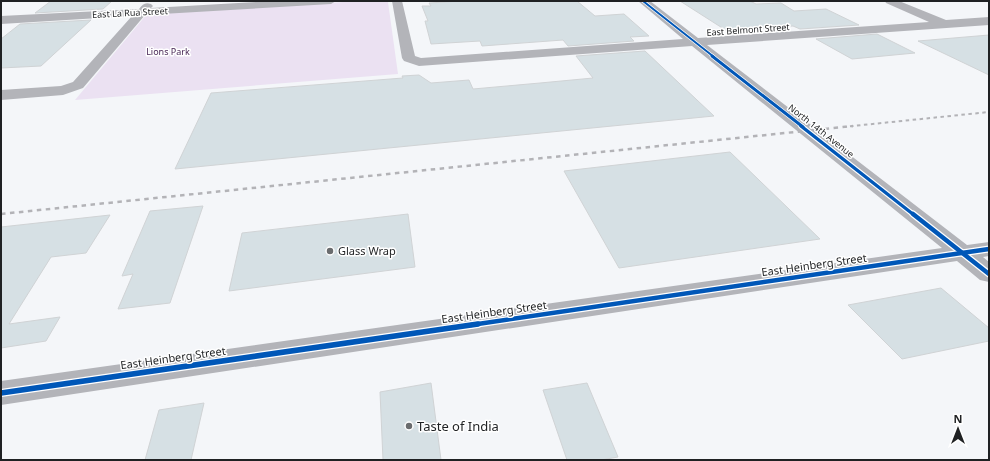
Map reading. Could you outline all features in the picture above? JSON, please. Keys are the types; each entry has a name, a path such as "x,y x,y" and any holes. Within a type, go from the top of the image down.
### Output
{"street":[{"path":"1,95 72,88 78,85 151,1"},
{"name":"East La Rua Street","path":"1,20 331,1"},
{"name":"East Belmont Street","path":"397,1 409,58 413,61 428,63 989,21"},
{"name":"North 14th Avenue","path":"643,1 989,274"},
{"path":"890,1 944,24"},
{"name":"East Heinberg Street","path":"1,393 989,249"}],"green space":[{"name":"Lions Park","path":"359,1 388,2 398,74 75,100 147,14"}],"building":[{"path":"51,1 112,1 103,9 35,13"},
{"path":"460,1 577,1 595,16 624,14 649,36 630,37 634,41 568,46 563,40 482,46 480,41 431,44 425,21 428,21 422,6 431,6 429,3"},
{"path":"680,1 750,1 756,4 781,3 794,11 826,9 859,25 800,29 793,26 727,31"},
{"path":"91,20 41,66 1,68 1,39 20,24"},
{"path":"877,34 915,53 852,59 816,39"},
{"path":"989,35 989,75 918,41"},
{"path":"645,51 714,116 175,169 211,93 403,78 402,76 419,75 431,83 469,80 473,89 593,78 576,56"},
{"path":"730,152 820,239 619,268 564,171"},
{"path":"203,206 170,303 118,309 133,274 122,276 150,211"},
{"path":"408,214 415,267 229,291 242,233"},
{"path":"110,215 86,253 51,257 9,324 60,317 46,341 1,348 1,227"},
{"path":"941,288 989,328 989,341 902,359 848,305"},
{"name":"Taste of India","path":"431,383 441,460 383,460 380,392"},
{"path":"587,383 618,457 601,460 567,460 543,390"},
{"path":"204,403 191,460 145,460 159,410"}],"railway":[{"path":"843,127 989,112"},
{"path":"1,214 853,126"}],"cycle path":[{"path":"643,1 989,274"},
{"path":"1,393 989,249"}],"place":[{"name":"Glass Wrap","path":"330,251"},
{"name":"Taste of India","path":"409,426"}]}
